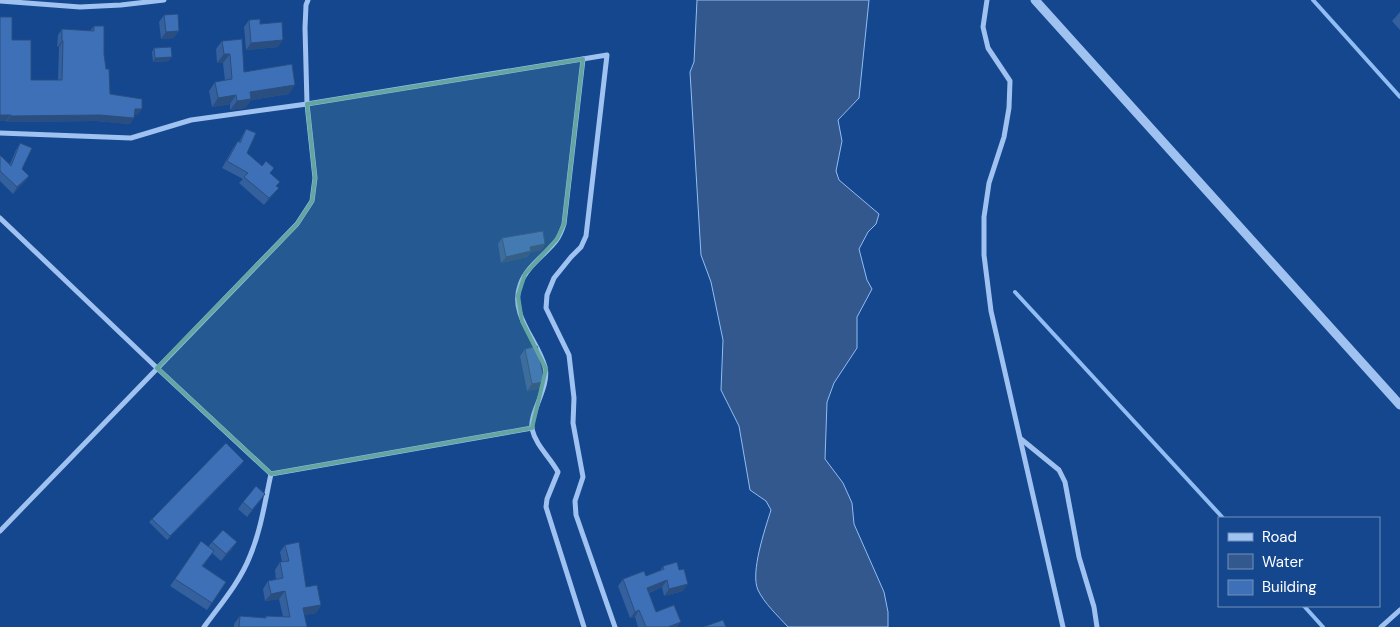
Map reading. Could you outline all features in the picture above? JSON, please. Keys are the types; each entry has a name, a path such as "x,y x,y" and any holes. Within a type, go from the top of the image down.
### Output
{"street":[{"path":"0,0 80,7 164,0"},
{"path":"0,531 297,224 312,201 315,178 306,104 305,28 308,0"},
{"path":"987,0 983,27 988,48 1010,81 1009,108 1004,137 989,184 984,217 984,255 991,312 1063,627"},
{"path":"1035,0 1400,404"},
{"path":"0,133 131,138 190,120 306,104 607,55 586,236 581,247 554,278 547,295 546,308 569,355 574,398 573,418 584,476 575,501 576,515 614,627"},
{"path":"583,59 564,224 558,239 526,274 519,285 518,310 541,354 546,369 544,387 532,428 544,453 558,472 547,499 546,507 584,627"},
{"path":"0,218 271,474"},
{"path":"271,474 532,428"},
{"path":"1021,438 1060,470 1065,482 1079,557 1094,607 1097,627"},
{"path":"204,627 238,578 250,556 263,512 271,474"},
{"path":"1381,627 1400,610"}],"highlighted area":[{"path":"583,59 564,224 557,239 525,274 518,296 522,321 546,369 532,428 271,474 157,368 297,224 312,201 315,178 307,104"}],"water":[{"path":"697,0 869,0 859,98 838,120 842,141 836,171 839,180 879,214 876,224 868,232 859,249 867,280 872,289 857,317 857,348 834,383 827,402 825,459 843,483 852,503 854,524 884,592 888,612 888,627 788,627 767,605 758,590 756,582 757,562 771,510 766,501 750,490 739,426 721,390 723,340 711,282 701,255 690,72 694,62"}],"building":[{"path":"178,14 179,31 166,32 164,15"},
{"path":"0,17 12,17 12,40 31,40 31,80 62,80 62,29 94,31 94,26 104,26 104,54 106,69 109,69 110,94 142,99 142,109 135,109 134,118 100,115 0,115"},
{"path":"260,19 260,24 282,22 283,40 251,43 249,20"},
{"path":"242,39 244,72 292,64 295,85 250,92 251,99 237,101 236,95 218,98 215,82 232,79 230,54 224,54 222,41"},
{"path":"171,47 172,57 155,58 154,48"},
{"path":"246,129 256,133 247,153 262,166 266,161 274,168 270,173 280,182 276,186 279,188 269,198 244,177 248,173 227,161 238,141 240,143"},
{"path":"20,143 32,148 22,169 29,176 17,187 0,171 0,155 11,166"},
{"path":"543,231 545,244 530,247 531,251 506,257 502,238"},
{"path":"537,346 544,379 543,382 532,384 525,349"},
{"path":"226,443 244,461 170,536 152,519"},
{"path":"256,486 265,494 252,510 243,502"},
{"path":"223,530 237,542 226,554 212,542"},
{"path":"201,541 214,551 202,566 226,582 212,603 175,579"},
{"path":"299,542 306,587 317,585 321,605 303,608 307,627 239,627 240,616 290,617 285,591 271,594 268,581 283,578 280,562 289,561 285,545"},
{"path":"677,562 679,570 684,569 688,584 669,589 667,580 647,588 656,612 674,605 681,622 668,627 646,627 639,610 635,612 623,579 644,571 646,576 664,569 663,566"},
{"path":"723,620 726,627 703,627"}],"waterway":[{"path":"1313,0 1400,97"},
{"path":"1015,292 1222,517"},
{"path":"1305,607 1323,627"}]}
